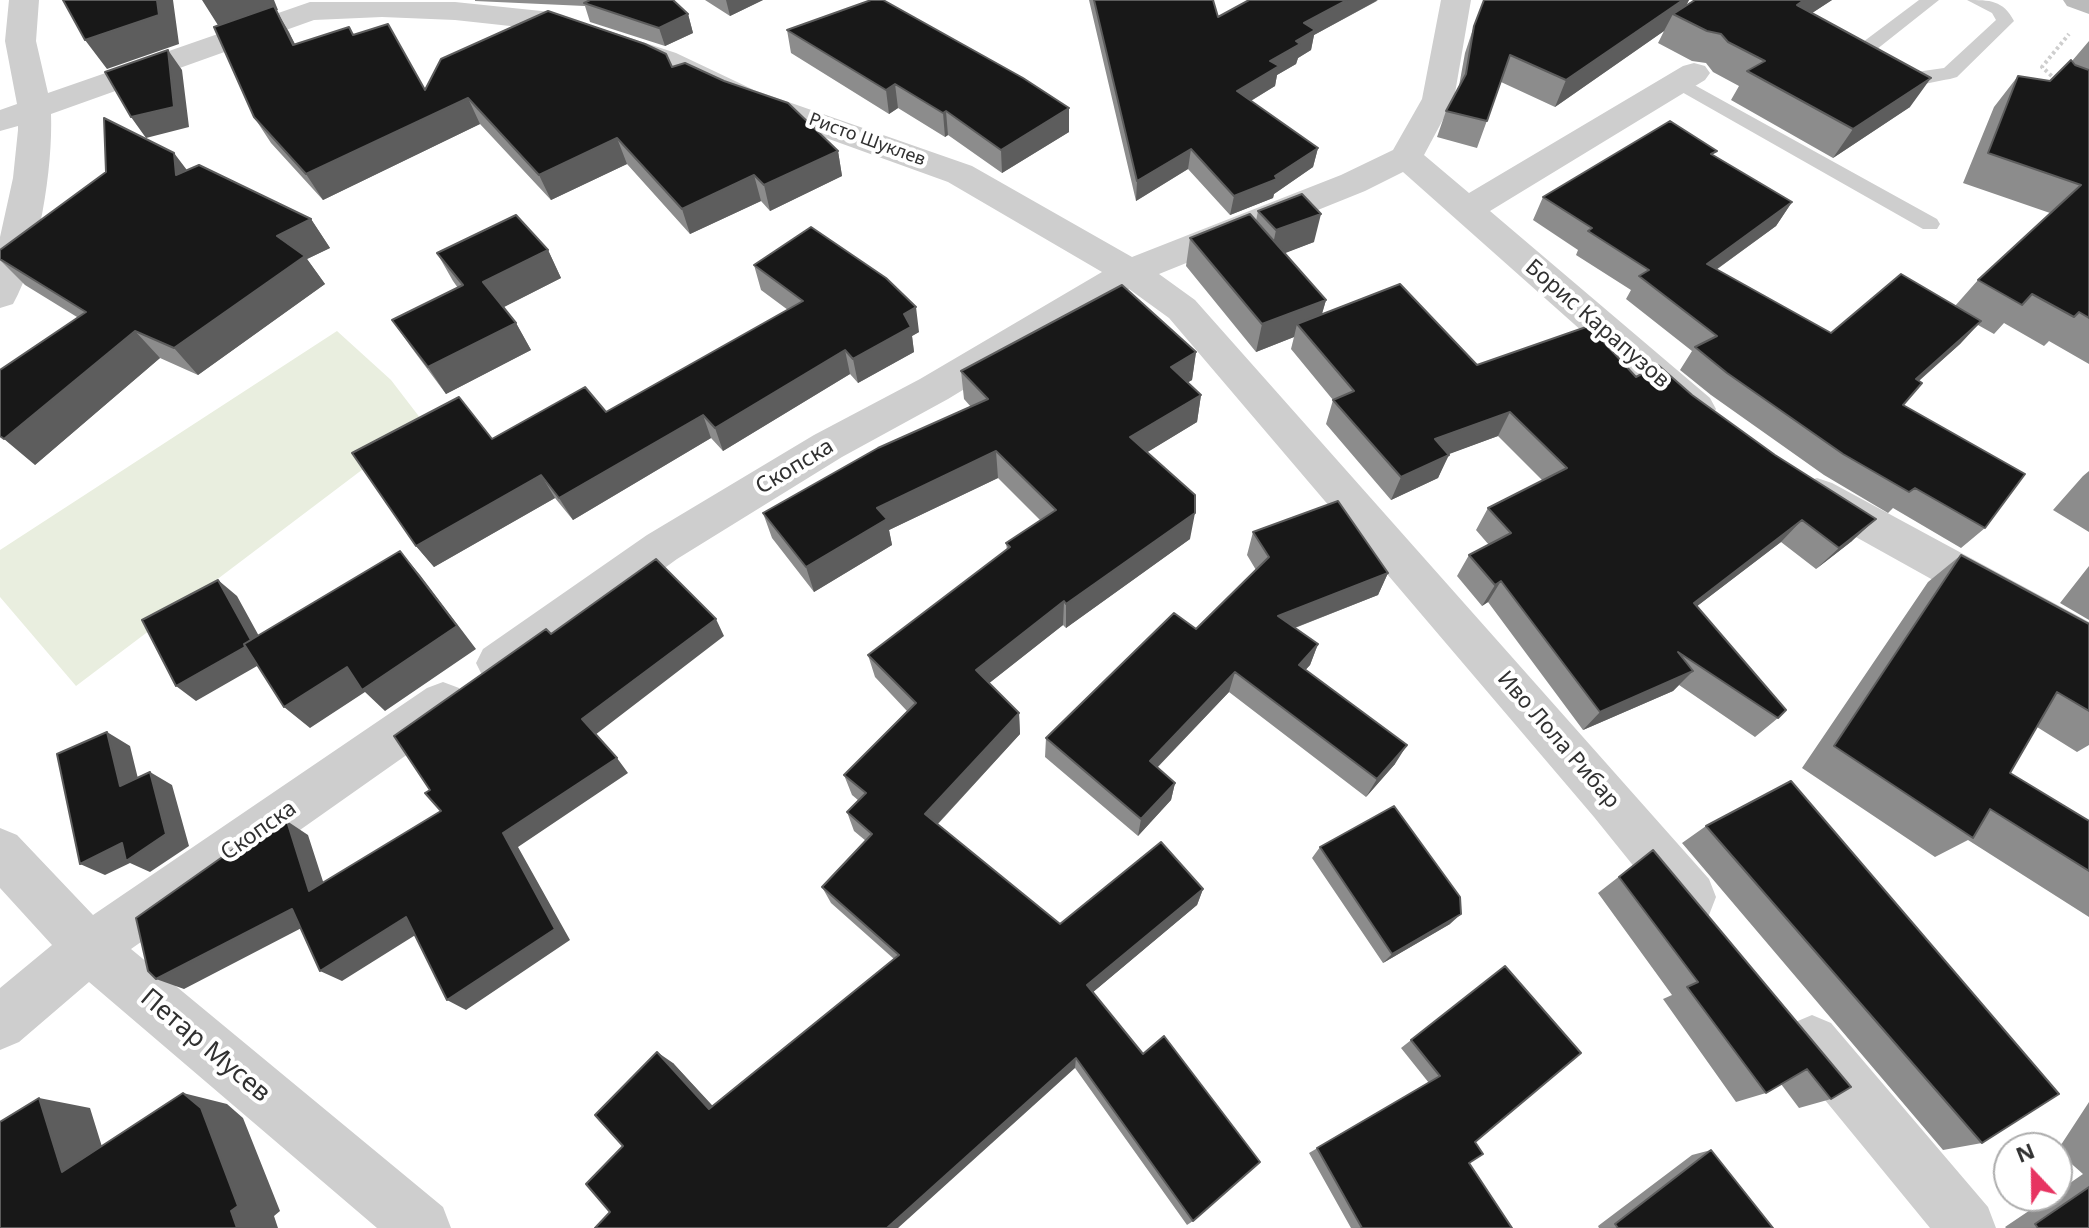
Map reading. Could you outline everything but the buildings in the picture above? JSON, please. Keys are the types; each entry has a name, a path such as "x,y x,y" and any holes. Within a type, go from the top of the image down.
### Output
{"main road":[{"path":"2078,0 2089,5"}],"street":[{"path":"0,295 14,253 30,178 34,108 18,44 19,13 24,0"},
{"path":"1406,157 1438,99 1456,0"},
{"name":"Ристо Шуклев","path":"0,121 322,6 455,11 551,21 665,60 743,97 960,174 1130,272"},
{"path":"1466,210 1687,78"},
{"name":"Борис Карапузов","path":"1406,157 1691,405 1725,431"},
{"name":"Скопска","path":"0,1023 89,948 662,547 828,446 934,389 1130,272 1353,183 1406,157"},
{"name":"Иво Лола Рибар","path":"1130,272 1182,309 1581,766 1723,935"},
{"path":"1783,473 1841,511 2089,644"},
{"name":"Петар Мусев","path":"0,852 89,948 422,1228"},
{"path":"1784,1008 1967,1228"}],"lane":[{"path":"1930,0 1854,58 1874,69 1909,79 1950,73 2005,21 1999,10 1976,0"},
{"path":"1687,78 1930,224"}],"path":[{"path":"2062,86 2042,67 2070,32"}],"shaded area":[{"path":"337,331 391,380 424,423 76,686 0,597 0,550"}]}
